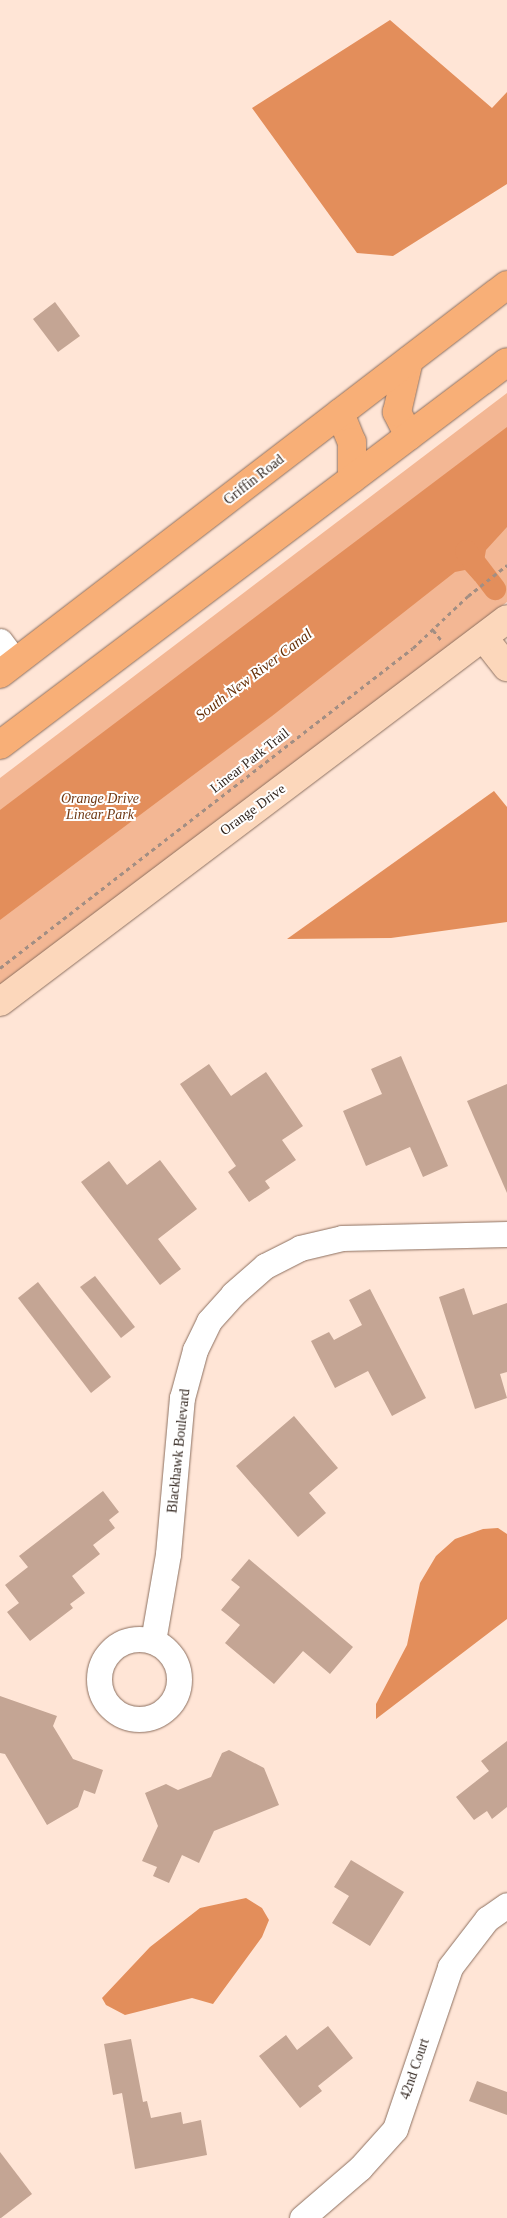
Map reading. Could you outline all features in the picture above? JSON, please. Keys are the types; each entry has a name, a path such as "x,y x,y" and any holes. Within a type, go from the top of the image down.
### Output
{"main road":[{"name":"Griffin Road","path":"8,668 507,285"},
{"path":"408,360 397,412 408,436"},
{"path":"0,745 507,362"},
{"path":"340,413 352,442 352,479"}],"street":[{"path":"501,626 507,667"},
{"name":"Orange Drive","path":"0,1002 501,626"},
{"path":"0,641 8,668"},
{"name":"Blackhawk Boulevard","path":"153,1641 168,1554 182,1398 195,1350 209,1321 233,1294 265,1266 300,1248 342,1238 507,1234"},
{"name":"42nd Court","path":"302,2218 360,2168 395,2129 450,1967 487,1919 507,1905"}],"path":[{"name":"Linear Park Trail","path":"0,968 413,648 468,596 506,566"}],"green space":[{"name":"Orange Drive Linear Park","path":"507,393 507,602 0,989 0,778"}],"water":[{"path":"390,20 492,108 507,92 507,184 393,256 357,253 252,108"},
{"name":"South New River Canal","path":"507,427 507,527 486,550 484,561 492,569 475,581 465,570 455,572 272,716 0,920 0,810"},
{"path":"494,791 507,807 507,922 391,938 287,939"},
{"path":"498,1528 507,1534 507,1619 376,1719 376,1704 407,1645 420,1583 436,1556 455,1539 483,1529"},
{"path":"246,1898 262,1908 269,1920 262,1937 213,2004 192,1998 125,2015 106,2005 102,1998 150,1947 200,1908"}],"building":[{"path":"55,302 80,336 58,352 33,319"},
{"path":"401,1056 448,1166 423,1177 410,1147 366,1166 343,1111 382,1094 371,1069"},
{"path":"209,1064 231,1096 266,1072 303,1126 282,1140 296,1160 265,1181 270,1188 249,1202 228,1172 236,1166 180,1084"},
{"path":"507,1084 507,1193 467,1101"},
{"path":"160,1160 197,1209 158,1239 181,1269 160,1285 81,1182 109,1161 127,1185"},
{"path":"95,1276 135,1327 121,1338 80,1287"},
{"path":"38,1282 111,1377 91,1393 18,1298"},
{"path":"464,1288 473,1315 507,1303 507,1372 500,1374 507,1398 475,1409 439,1297"},
{"path":"370,1289 426,1398 392,1416 368,1371 335,1388 311,1341 329,1332 334,1340 362,1325 349,1300"},
{"path":"294,1416 338,1468 309,1493 326,1513 298,1537 236,1466"},
{"path":"103,1491 119,1512 109,1520 115,1528 93,1545 100,1554 72,1576 85,1593 70,1604 73,1608 30,1641 7,1612 19,1603 5,1585 28,1567 19,1556"},
{"path":"249,1559 353,1647 330,1674 303,1651 274,1684 225,1643 240,1625 221,1610 240,1587 231,1580"},
{"path":"0,1696 57,1716 53,1726 73,1759 103,1770 95,1794 84,1790 78,1807 47,1825 5,1754 0,1753"},
{"path":"507,1741 507,1807 492,1819 487,1811 474,1820 456,1797 489,1771 481,1761"},
{"path":"229,1750 264,1768 279,1805 214,1831 199,1863 182,1855 169,1883 153,1876 157,1867 142,1861 158,1826 145,1793 166,1784 178,1790 211,1777 222,1753"},
{"path":"351,1860 404,1892 370,1946 332,1923 349,1896 334,1887"},
{"path":"328,2026 353,2058 318,2086 322,2091 300,2108 259,2056 286,2035 297,2050"},
{"path":"131,2039 143,2102 147,2101 151,2118 181,2112 183,2124 201,2120 207,2155 135,2169 122,2093 113,2095 104,2044"},
{"path":"477,2081 507,2092 507,2115 469,2101"},
{"path":"0,2152 32,2194 1,2218 0,2218"}],"waterway":[{"path":"466,551 495,589"}]}
